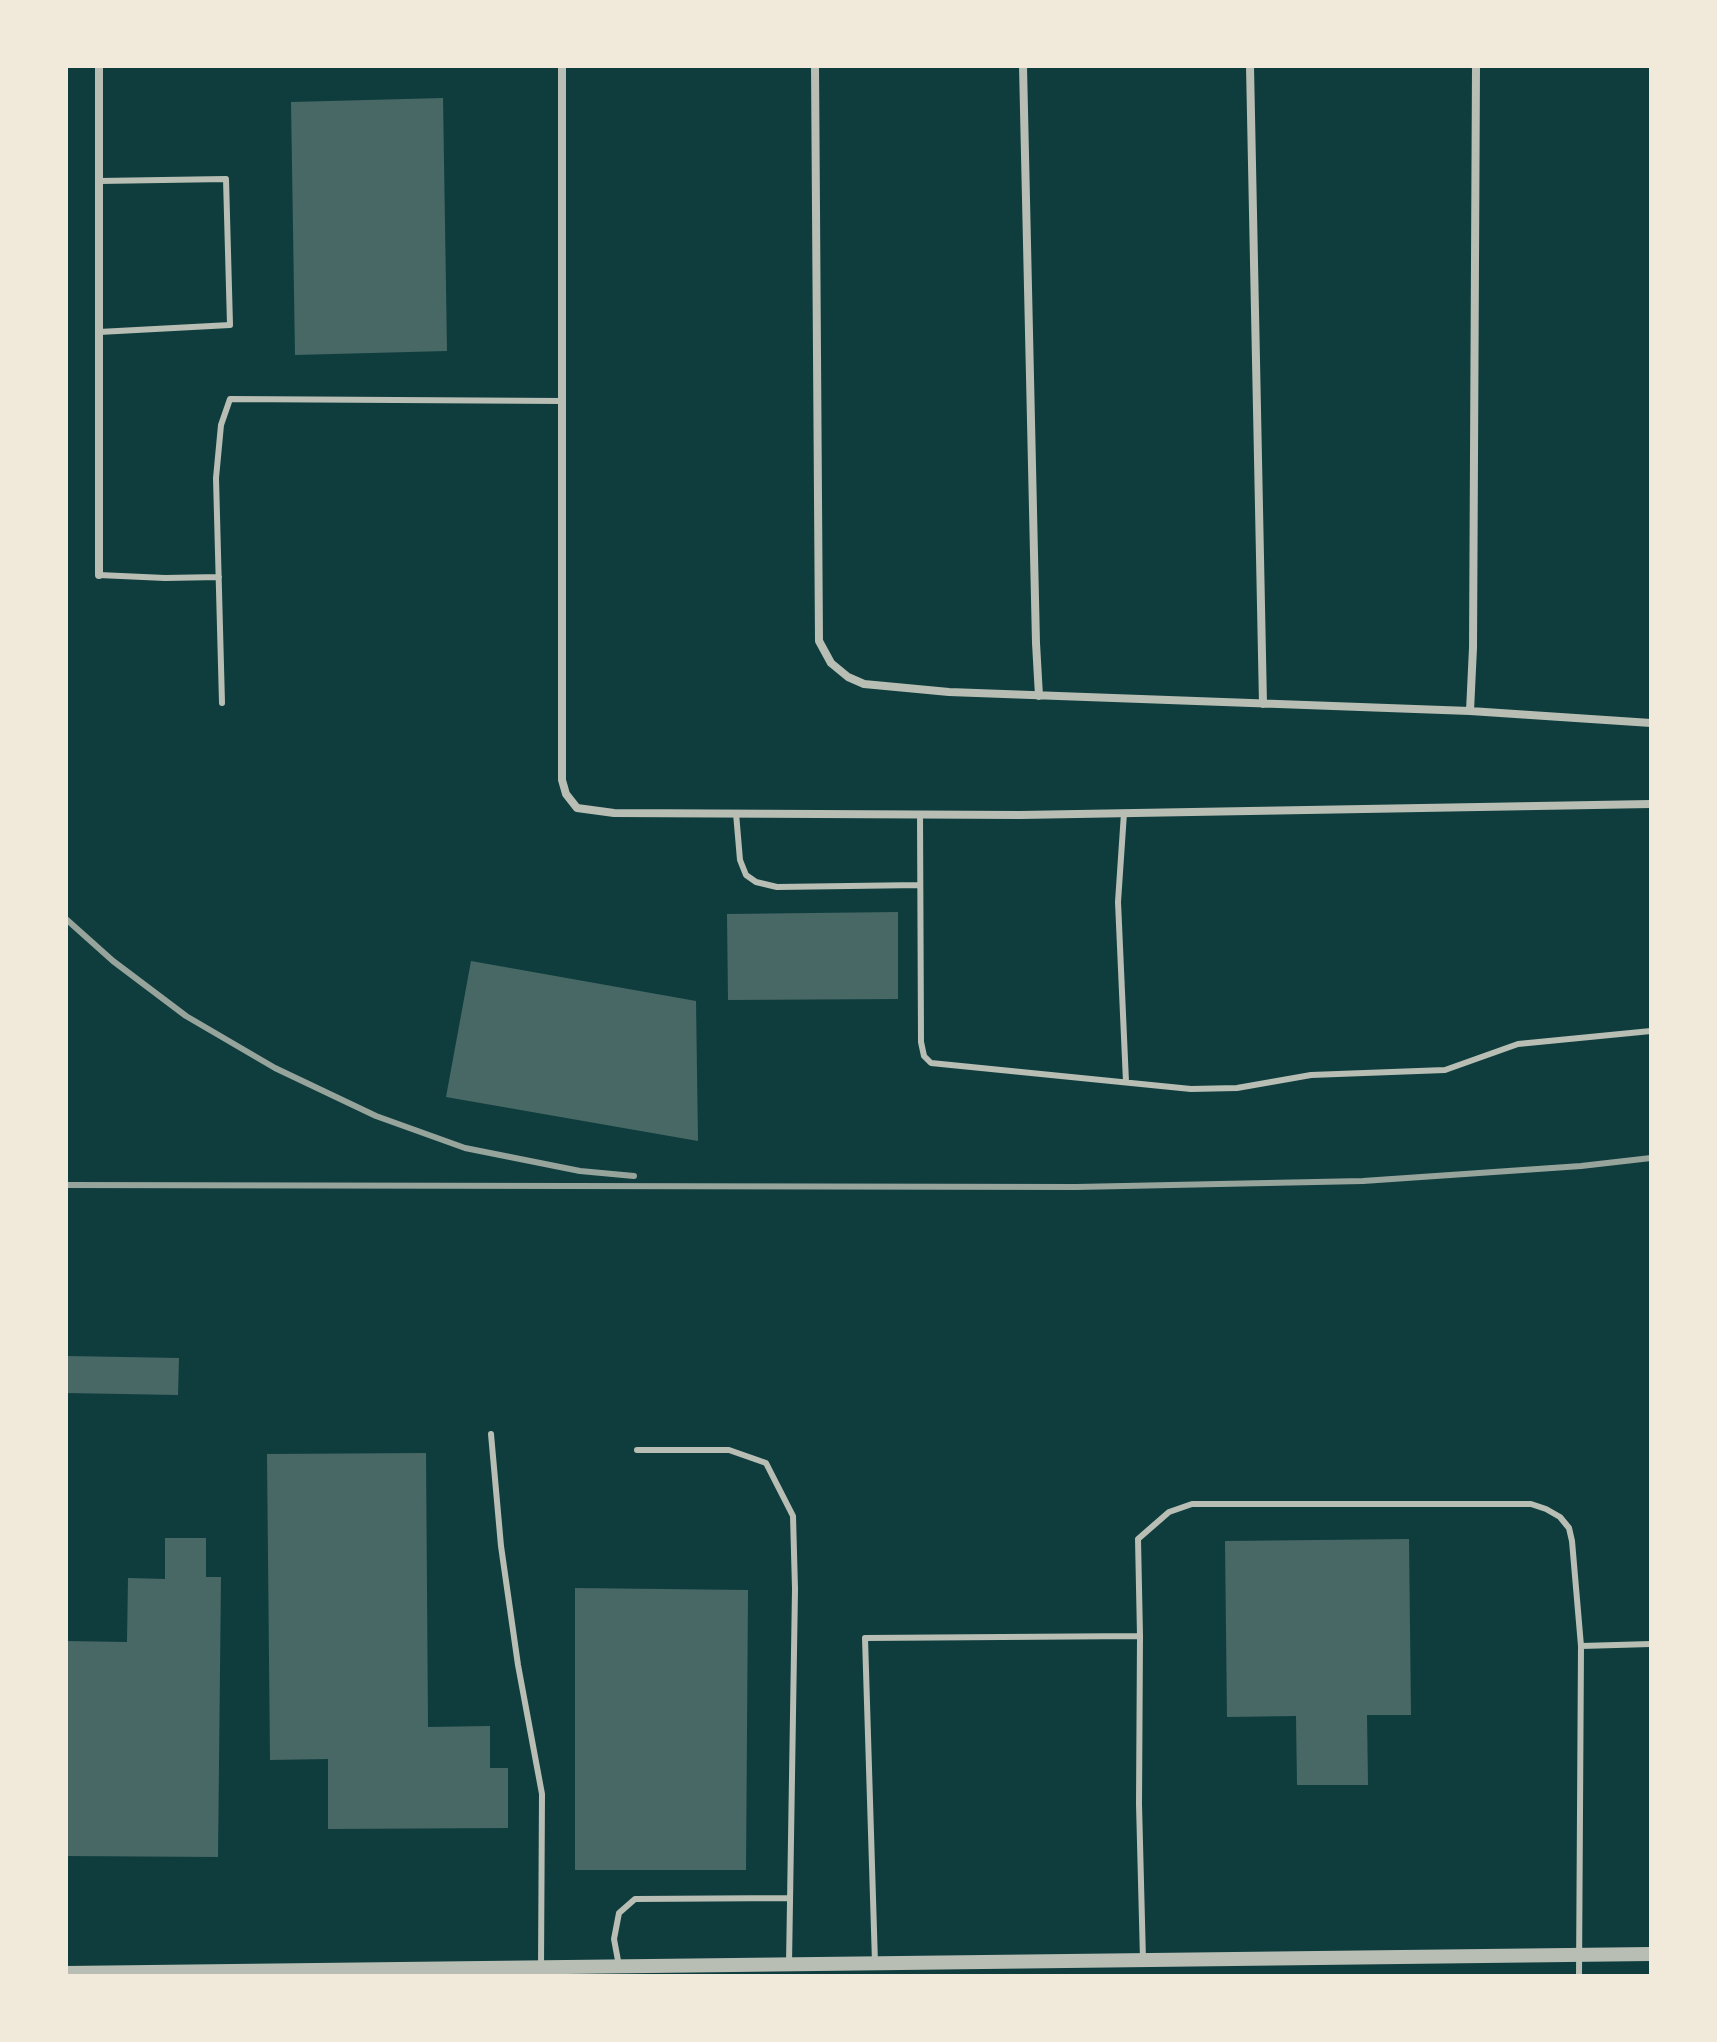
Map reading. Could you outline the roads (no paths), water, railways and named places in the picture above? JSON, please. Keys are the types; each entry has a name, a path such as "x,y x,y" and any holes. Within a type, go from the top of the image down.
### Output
{"street":[{"path":"99,66 99,575"},
{"path":"562,66 562,780 566,794 577,808 614,813 920,814 1651,804"},
{"path":"815,66 819,641 831,663 848,677 864,684 949,692 1470,711 1651,723"},
{"path":"1023,66 1039,696"},
{"path":"1250,66 1263,704"},
{"path":"1470,711 1474,633 1476,66"},
{"path":"73,1974 619,1966 662,1971 750,1970 789,1964 1651,1954"}],"lane":[{"path":"99,181 226,179 230,325 99,332"},
{"path":"222,703 216,478 221,425 230,399 562,401"},
{"path":"99,575 219,577"},
{"path":"736,813 740,860 746,875 756,882 777,887 920,885"},
{"path":"1124,813 1118,902 1126,1082"},
{"path":"920,814 921,1042 924,1056 931,1063 1191,1089 1237,1088 1311,1075 1445,1070 1518,1044 1651,1031"},
{"path":"491,1434 501,1546 518,1665 542,1794 541,1967"},
{"path":"637,1450 729,1450 766,1463 793,1516 795,1589 789,1964"},
{"path":"1143,1960 1138,1539 1169,1512 1192,1504 1531,1504 1560,1517 1569,1528 1581,1646 1579,1976"},
{"path":"875,1963 865,1638 1140,1636"},
{"path":"1581,1646 1651,1644"},
{"path":"619,1966 614,1939 619,1913 635,1899 790,1898"}],"railway":[{"path":"66,919 113,961 186,1016 275,1068 376,1116 465,1148 580,1171 634,1176"},
{"path":"66,1185 1076,1187 1363,1181 1581,1166 1651,1158"}]}
